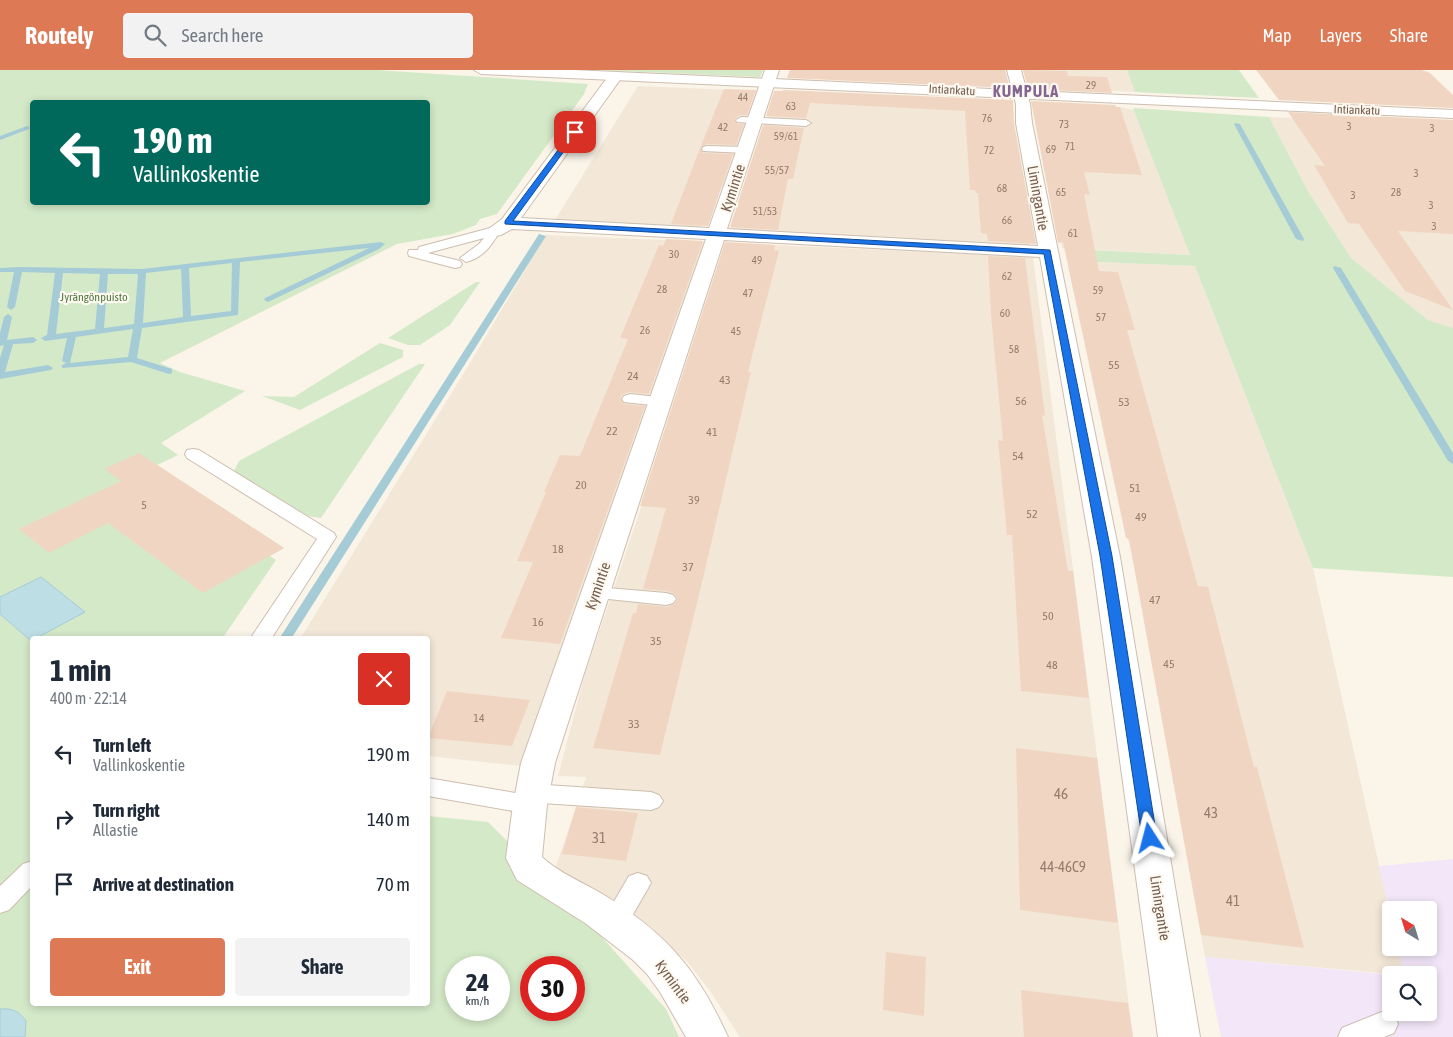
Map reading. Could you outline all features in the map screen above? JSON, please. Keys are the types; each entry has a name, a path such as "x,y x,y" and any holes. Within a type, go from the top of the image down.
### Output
{"street":[{"name":"Intiankatu","path":"481,70 615,77 770,76 888,91 1019,94 1389,115 1453,114"},
{"name":"Limingantie","path":"1014,70 1023,104 1024,123 1106,556 1179,1037"},
{"name":"Kymintie","path":"707,1037 687,998 661,963 615,922 530,869 524,858 531,799 538,763 718,234 745,150 748,120 770,76"},
{"path":"501,227 615,77"},
{"path":"501,227 718,234 1048,252"}],"lane":[{"path":"748,120 806,123"},
{"path":"707,148 745,150"},
{"path":"501,227 484,247 461,261 418,251 501,227"},
{"path":"630,399 661,401"},
{"path":"193,454 327,538 262,636"},
{"path":"596,593 666,599"},
{"path":"430,787 531,799 651,801"},
{"path":"0,902 30,874"},
{"path":"615,922 638,883"},
{"path":"1352,1037 1384,1024"}],"shaded area":[{"path":"1025,70 1127,70 1135,92 1038,87 1028,82"},
{"path":"638,86 757,91 727,187 716,187 701,228 555,220"},
{"path":"776,92 978,100 1017,144 1030,246 730,229"},
{"path":"1045,104 1120,107 1134,110 1191,255 1062,248 1054,203"},
{"path":"1269,117 1453,124 1453,328 1428,320 1351,258 1308,191"},
{"path":"546,235 709,242 521,766 430,756 430,636 302,636 467,368"},
{"path":"730,243 1033,257 1133,1037 740,1037 710,991 689,964 653,929 613,901 552,878 586,777 558,776 585,674"},
{"path":"1096,262 1195,266 1313,568 1387,901 1382,901 1382,956 1400,956 1402,966 1382,966 1382,973 1205,957 1137,580 1070,268"},
{"path":"1453,859 1453,1037 1221,1037 1205,957 1382,974 1382,1021 1437,1021 1437,966 1402,966 1400,956 1438,956 1438,901 1387,901 1379,866"}],"green space":[{"name":"Jyrängönpuisto","path":"0,70 376,70 588,84 584,94 497,214 480,219 476,225 453,234 397,244 160,363 180,372 245,391 161,443 178,455 157,465 284,548 270,556 276,560 224,636 30,636 30,1006 430,1006 430,816 488,822 592,926 666,1009 679,1037 0,1037"},
{"path":"597,70 763,70 760,77"},
{"path":"1127,70 1239,70 1259,98 1135,92"},
{"path":"1133,108 1269,117 1308,191 1351,258 1428,320 1453,328 1453,577 1313,568 1195,266 1097,262 1092,250 1190,255"},
{"path":"476,282 480,282 450,325 420,345 408,345 388,338"},
{"path":"380,343 403,350 403,357 300,410 262,396 294,397"},
{"path":"419,364 425,364 321,518 308,516 234,471 239,461"}],"water":[{"path":"41,577 85,612 40,636 30,636 30,640 0,614 0,597"},
{"path":"0,1009 15,1011 26,1021 25,1037 0,1037"}],"building":[{"path":"790,70 1005,70 1010,88 787,78"},
{"path":"1023,70 1067,71 1068,76 1107,77 1112,93 1028,89"},
{"path":"1256,70 1422,70 1430,73 1453,95 1453,108 1279,100"},
{"path":"724,89 756,90 747,115 740,115 734,119 737,124 744,124 736,145 707,144 700,148"},
{"path":"774,91 1013,100 1014,123 1036,244 988,241 987,234 981,233 978,193 975,190 970,190 965,111 810,103 806,118 766,116"},
{"path":"1031,101 1115,105 1120,107 1142,175 1084,172 1090,195 1084,194 1099,271 1118,272 1135,330 1127,330 1198,586 1208,587 1254,767 1257,767 1304,948 1201,935 1129,539 1126,538 1063,242 1058,243"},
{"path":"1288,112 1453,120 1453,234 1398,231 1453,310 1405,291 1359,224 1348,223 1314,165 1325,166"},
{"path":"763,125 804,128 793,179 788,179 778,230 730,227"},
{"path":"700,148 703,153 733,154 708,226 671,224"},
{"path":"666,239 703,241 649,394 629,392 623,394 620,398 624,404 645,406 560,644 501,638 533,562 517,561 546,492 544,492 560,455 580,456 628,339 620,338 659,245 663,246"},
{"path":"725,242 775,245 774,250 779,251 748,372 751,372 660,755 593,748 633,613 636,613 638,604 667,607 674,604 678,599 674,594 667,591 643,589 666,508 640,506"},
{"path":"988,256 1025,258 1045,416 1042,415 1068,571 1073,571 1089,698 1021,691 1012,535 1007,535 998,440 1003,441 991,315"},
{"path":"139,453 284,548 203,593 108,523 49,553 19,529 121,481 104,469"},
{"path":"447,691 530,700 512,746 430,738 430,733"},
{"path":"1016,748 1097,758 1118,923 1020,910"},
{"path":"576,807 638,813 626,861 562,854"},
{"path":"886,952 926,957 924,1016 883,1010"},
{"path":"1021,990 1128,1003 1133,1037 1024,1037"}],"waterway":[{"path":"1237,124 1300,239"},
{"path":"0,138 27,128"},
{"path":"287,636 542,236"},
{"path":"142,271 381,244"},
{"path":"268,300 376,247"},
{"path":"138,326 235,313 236,261"},
{"path":"185,267 187,319"},
{"path":"1337,268 1453,461"},
{"path":"0,270 19,270"},
{"path":"11,307 19,270"},
{"path":"19,270 59,271"},
{"path":"51,337 59,271"},
{"path":"59,271 142,271"},
{"path":"138,326 142,271"},
{"path":"99,331 104,272"},
{"path":"2,343 8,317"},
{"path":"99,331 138,326"},
{"path":"132,359 138,326"},
{"path":"45,338 99,331"},
{"path":"67,361 72,335"},
{"path":"9,342 33,340"},
{"path":"0,373 9,342"},
{"path":"2,343 9,342"},
{"path":"66,366 132,359"},
{"path":"132,359 169,371"},
{"path":"0,376 48,368"}],"district":[{"name":"KUMPULA","path":"1026,91"}],"route":[{"path":"575,132 508,223 1048,252 1106,556 1150,838"}]}
